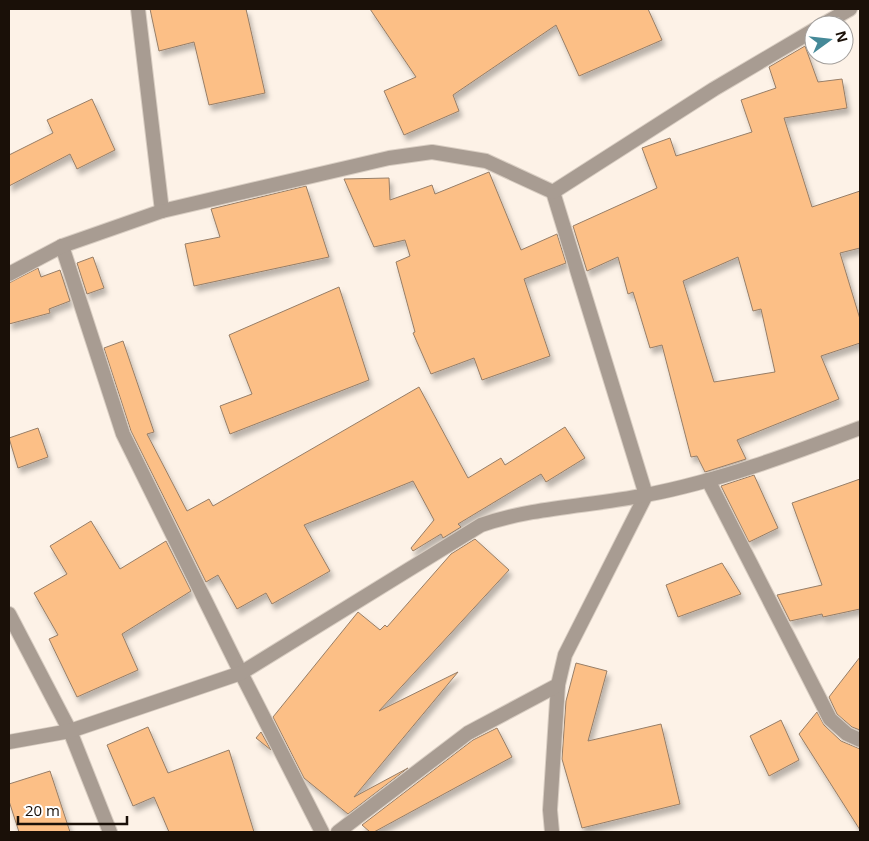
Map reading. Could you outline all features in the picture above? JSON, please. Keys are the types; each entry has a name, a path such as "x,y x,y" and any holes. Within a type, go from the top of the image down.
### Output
{"street":[{"path":"138,9 162,211"},
{"path":"553,192 714,89 804,36"},
{"path":"9,274 62,246 162,211 389,158 432,152 486,162 553,192 646,495 565,655 558,685 550,810 552,832"},
{"path":"62,246 123,434 322,832"},
{"path":"9,742 70,731 241,673 481,525 508,516 646,495 708,480 796,452 860,428"},
{"path":"708,480 830,719 847,734 860,740"},
{"path":"9,614 70,731 110,832"},
{"path":"338,832 468,733 558,685"}],"building":[{"path":"150,9 246,9 265,93 209,105 194,42 159,51"},
{"path":"370,9 648,9 662,40 579,76 556,25 453,95 459,111 404,135 384,91 416,77"},
{"path":"804,47 804,65 812,65 818,82 842,79 847,108 784,118 812,207 860,191 860,248 840,253 860,319 860,343 821,356 839,399 737,440 746,459 705,472 697,456 691,457 662,345 650,348 633,292 628,294 618,257 587,271 573,226 657,188 642,148 670,138 676,156 752,132 741,100 776,88 769,67","holes":["738,257 753,311 761,309 775,372 714,382 683,281"]},
{"path":"92,99 115,150 77,169 70,154 9,186 9,155 53,133 47,120"},
{"path":"489,172 521,250 557,234 566,263 524,279 550,356 482,380 474,358 431,374 413,333 415,332 396,262 410,256 405,240 374,247 344,179 389,178 390,200 432,185 435,194"},
{"path":"306,186 329,257 194,286 185,244 220,237 211,209"},
{"path":"93,257 104,288 87,294 77,263"},
{"path":"38,268 41,277 60,270 70,301 49,309 50,313 9,324 9,283"},
{"path":"339,287 369,380 230,434 220,406 252,394 229,335"},
{"path":"123,341 154,432 147,434 187,511 209,499 213,506 419,387 468,478 501,458 505,465 565,427 585,458 546,482 541,474 458,524 461,527 443,538 441,534 413,551 411,548 434,520 413,481 304,525 330,571 272,604 266,593 237,609 218,575 206,582 131,431 104,348"},
{"path":"38,428 48,457 18,468 9,438"},
{"path":"754,475 778,528 749,542 721,486"},
{"path":"860,479 860,609 823,617 822,614 790,621 777,595 822,585 792,503"},
{"path":"91,521 120,569 166,541 191,591 122,634 138,670 77,697 49,639 58,635 34,593 67,574 50,546"},
{"path":"475,539 509,570 379,711 458,672 354,797 408,768 348,814 304,778 273,717 358,612 380,630 385,625 387,627 451,554"},
{"path":"722,563 741,594 678,617 666,585"},
{"path":"860,657 860,730 852,727 837,714 829,697"},
{"path":"576,663 607,671 588,741 661,724 680,804 582,828 562,759 566,701"},
{"path":"817,712 824,725 841,741 860,749 860,830 799,734"},
{"path":"781,720 799,760 769,776 750,736"},
{"path":"148,727 168,773 229,750 254,832 169,832 154,797 133,806 107,745"},
{"path":"497,728 512,757 374,832 370,832 362,825 473,740"},
{"path":"261,732 271,750 256,738"},
{"path":"50,771 70,832 19,832 9,801 9,784"}]}
